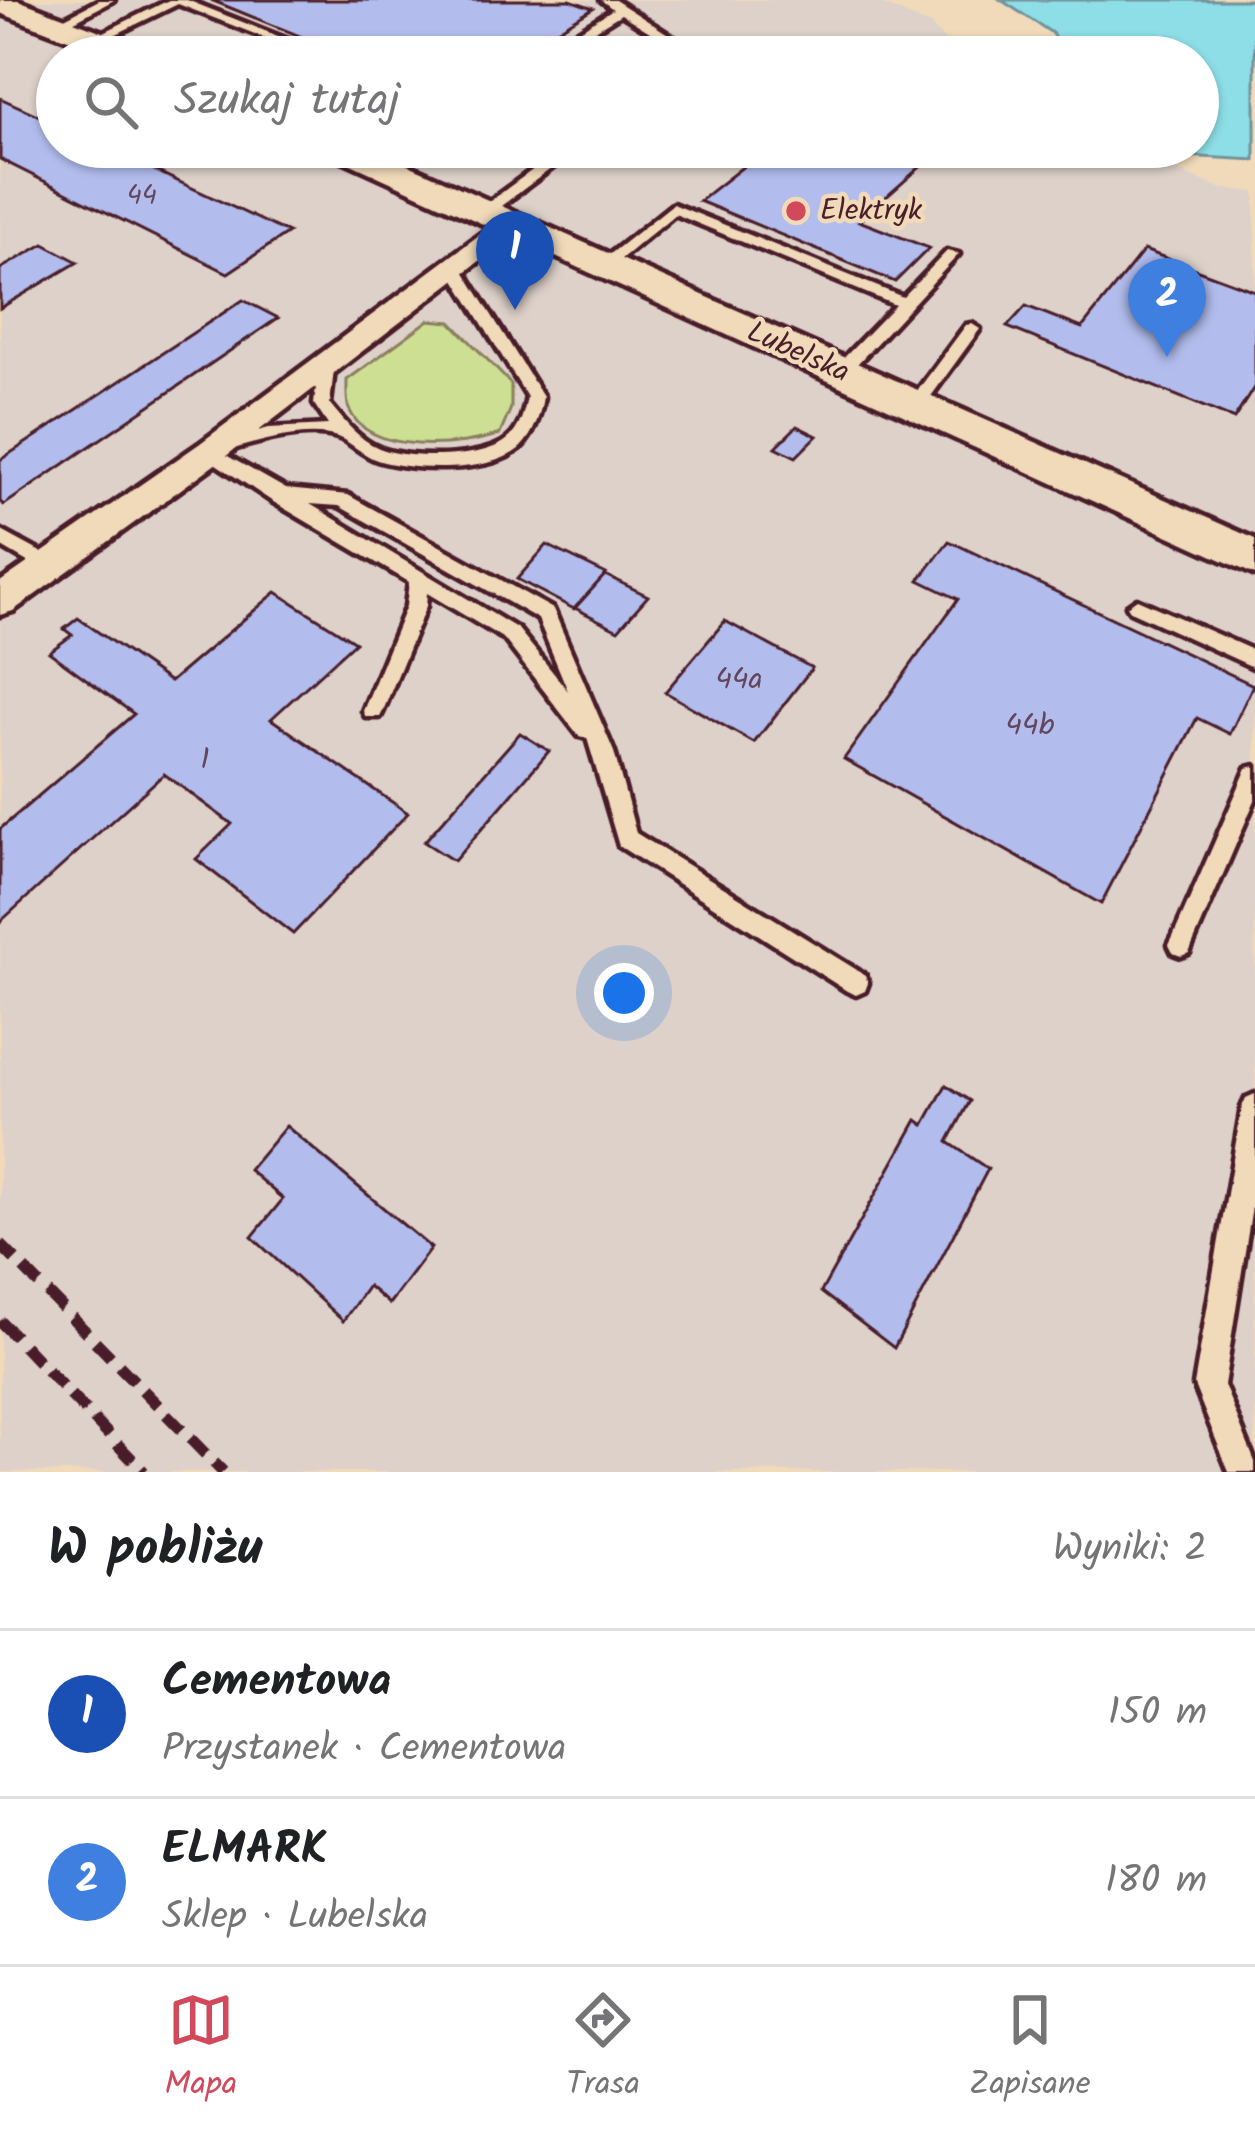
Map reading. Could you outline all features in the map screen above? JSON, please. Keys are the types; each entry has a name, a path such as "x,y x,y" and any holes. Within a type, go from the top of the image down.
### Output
{"street":[{"path":"0,3 93,36"},
{"name":"Lubelska","path":"386,168 1255,559"},
{"path":"0,602 210,452 454,266 497,218"}],"lane":[{"path":"61,23 108,0"},
{"path":"102,36 177,0 270,36"},
{"path":"608,0 664,36"},
{"path":"577,36 621,9"},
{"path":"497,218 547,168"},
{"path":"604,266 673,208 905,303"},
{"path":"840,372 952,254"},
{"path":"327,361 322,404 340,431 380,455 470,460 511,446 532,416 535,397 454,266"},
{"path":"915,406 972,329"},
{"path":"210,452 252,435 302,429 340,431"},
{"path":"210,452 511,634 603,752"},
{"path":"276,495 342,500 546,614 603,752 627,838 856,983"},
{"path":"0,537 50,566"},
{"path":"373,712 416,606 418,580"},
{"path":"1137,606 1255,660"},
{"path":"1181,945 1255,775"},
{"path":"1244,1472 1209,1385 1255,1107"}],"shaded area":[{"path":"0,0 872,0 930,25 941,36 36,36 36,168 1170,168 1220,188 1255,192 1255,1472 0,1472"}],"green space":[{"path":"429,320 451,322 511,384 511,408 500,434 441,444 396,441 376,435 349,409 347,380"}],"water":[{"path":"1001,0 1255,0 1255,160 1219,158 1219,36 1052,33"}],"building":[{"path":"211,0 570,0 593,8 547,36 299,36"},
{"path":"0,98 36,114 36,168 150,168 288,233 228,273 0,159"},
{"name":"Elektryk","path":"741,168 919,168 859,221 929,248 895,282 699,201"},
{"path":"44,244 78,262 0,308 0,269"},
{"path":"1144,250 1255,291 1255,386 1234,419 1007,327 1026,306 1082,328"},
{"path":"243,300 278,318 4,505 0,502 0,460"},
{"path":"797,426 817,436 796,457 776,447"},
{"path":"949,541 1253,685 1230,734 1197,718 1101,904 844,759 958,599 919,580"},
{"path":"547,545 606,574 574,609 517,579"},
{"path":"605,575 648,596 618,630 575,608"},
{"path":"276,592 355,642 271,719 408,813 293,934 196,859 232,824 164,774 0,922 0,829 134,714 49,652 72,635 64,629 78,618 170,682"},
{"path":"725,621 812,668 754,743 665,692"},
{"path":"520,733 549,751 454,861 424,842"},
{"path":"946,1085 970,1101 948,1142 988,1169 894,1348 821,1292 917,1120 924,1125"},
{"path":"286,1126 431,1248 389,1304 368,1286 343,1321 252,1237 283,1199 249,1170"}],"railway":[{"path":"0,1244 223,1472"},
{"path":"0,1321 144,1472"}],"place":[{"name":"Elektryk","path":"796,211"},
{"name":"Cementowa","path":"515,310"},
{"name":"ELMARK","path":"1167,357"}]}
